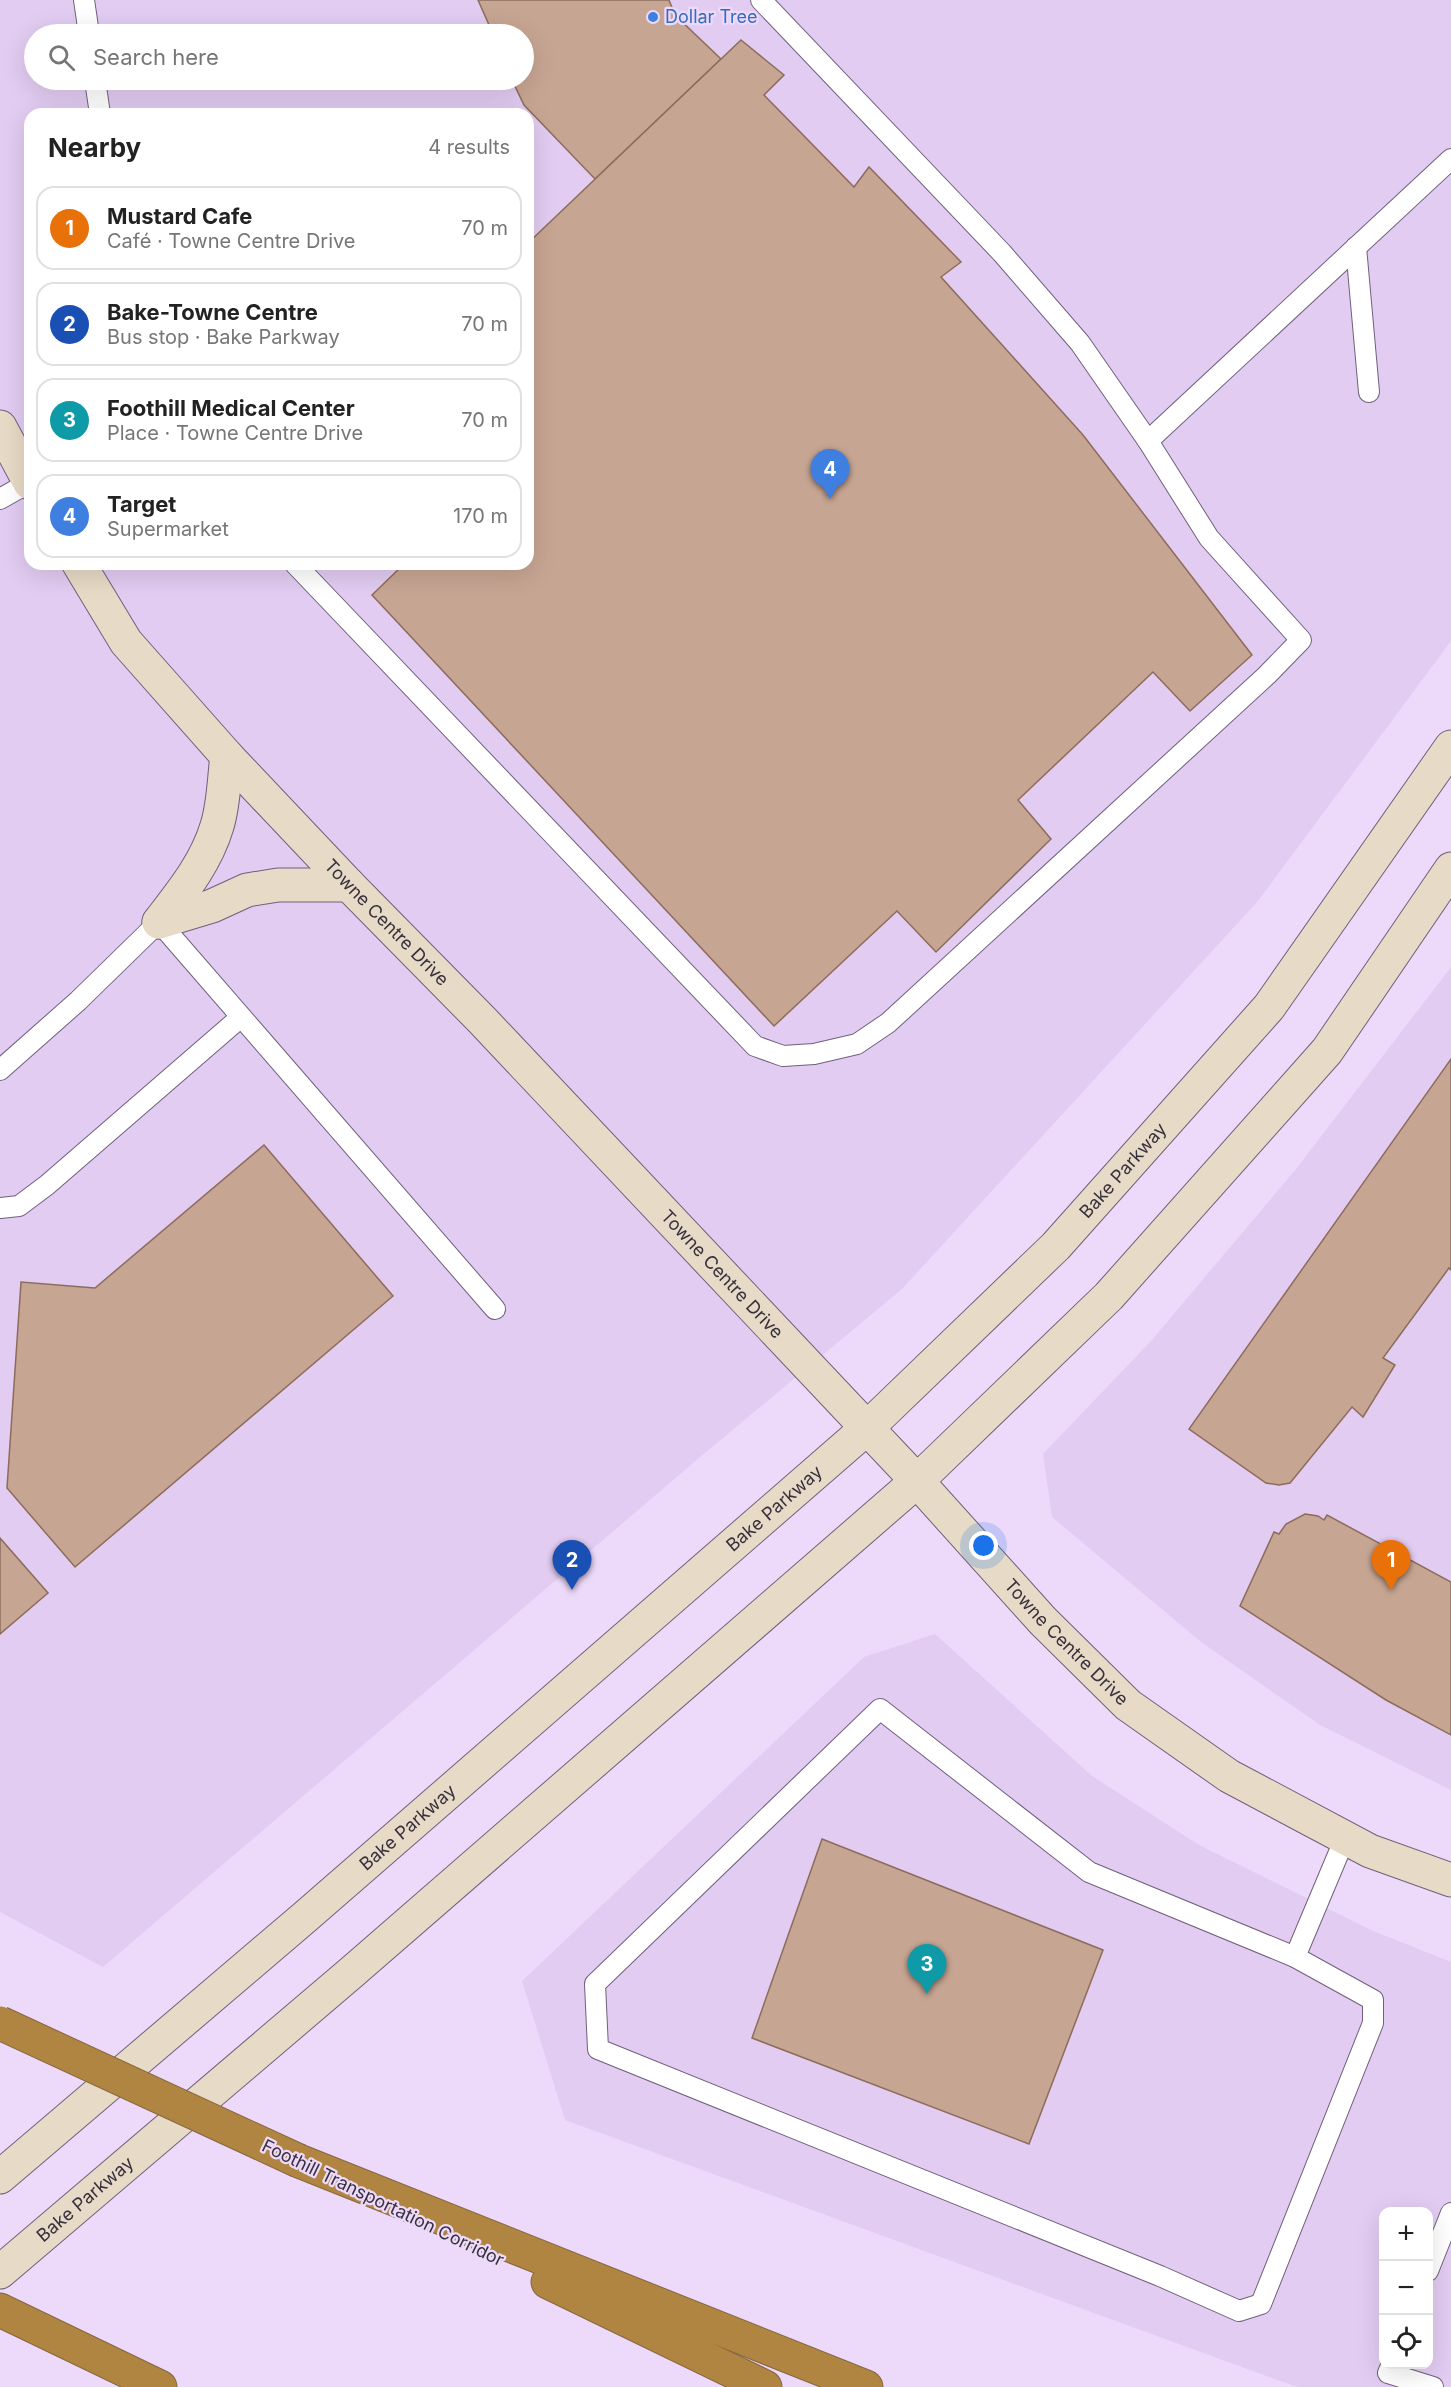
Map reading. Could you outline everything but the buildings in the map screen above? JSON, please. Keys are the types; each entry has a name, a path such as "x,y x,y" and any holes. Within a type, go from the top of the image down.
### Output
{"highway":[{"name":"Foothill Transportation Corridor","path":"0,2023 299,2161 765,2387"},
{"path":"299,2161 866,2387"},
{"path":"0,2310 160,2387"}],"main road":[{"path":"0,427 24,472"},
{"name":"Towne Centre Drive","path":"83,570 126,642 227,756 349,885 481,1019 917,1480 1043,1621 1128,1705 1229,1776 1370,1851 1451,1880"},
{"name":"Bake Parkway","path":"0,2177 314,1910 867,1428 1056,1246 1269,1007 1451,747"},
{"path":"159,922 206,855 218,824 227,756"},
{"name":"Bake Parkway","path":"0,2272 352,1972 917,1480 1108,1296 1327,1051 1451,869"},
{"path":"159,922 212,906 247,890 278,885 349,885"}],"lane":[{"path":"84,0 88,24"},
{"path":"302,570 755,1046 783,1056 814,1054 857,1044 888,1023 1267,675 1301,640 1209,538 1148,441 1080,343 1002,253 761,0"},
{"path":"96,90 99,108"},
{"path":"1148,441 1451,159"},
{"path":"1356,247 1369,392"},
{"path":"0,499 24,486"},
{"path":"0,1070 78,1001 159,922 495,1309"},
{"path":"0,1208 19,1206 47,1185 242,1017"},
{"path":"880,1709 1089,1872 1295,1957 1373,2000 1373,2023 1261,2304 1239,2311 1160,2276 598,2049 595,1984 880,1709"},
{"path":"1295,1957 1345,1838"},
{"path":"1432,2261 1451,2213"},
{"path":"1390,2369 1388,2373 1433,2387"}],"shaded area":[{"path":"0,0 1451,0 1451,641 1258,901 902,1289 706,1452 103,1967 0,1912"},
{"path":"1451,967 1451,1790 1320,1725 1201,1642 1052,1517 1043,1454 1151,1341 1296,1169"},
{"path":"935,1634 1092,1776 1199,1845 1371,1930 1451,1962 1451,2387 1297,2387 565,2120 522,1981 864,1657"}],"place":[{"name":"Dollar Tree","path":"653,17"},
{"name":"Target","path":"830,499"},
{"name":"Bake-Towne Centre","path":"572,1590"},
{"name":"Mustard Cafe","path":"1391,1590"},
{"name":"Foothill Medical Center","path":"927,1994"}]}
